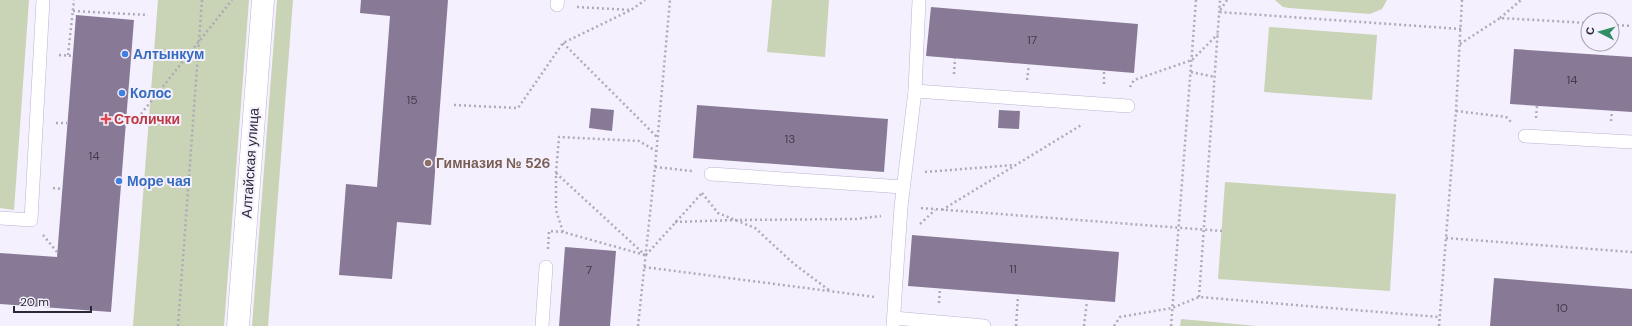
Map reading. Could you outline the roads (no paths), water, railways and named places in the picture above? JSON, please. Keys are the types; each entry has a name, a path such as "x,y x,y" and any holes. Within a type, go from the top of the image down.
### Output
{"street":[{"name":"Алтайская улица","path":"238,326 263,0"}],"lane":[{"path":"0,218 31,220 43,0"},
{"path":"919,0 915,91 903,187 894,322 984,326"},
{"path":"915,91 1121,105"},
{"path":"1525,136 1632,142"},
{"path":"715,174 903,187"},
{"path":"542,326 546,267"}],"place":[{"name":"Алтынкум","path":"125,54"},
{"name":"Колос","path":"122,93"},
{"name":"Столички","path":"106,119"},
{"name":"Гимназия № 526","path":"428,163"},
{"name":"Море чая","path":"119,181"}]}
